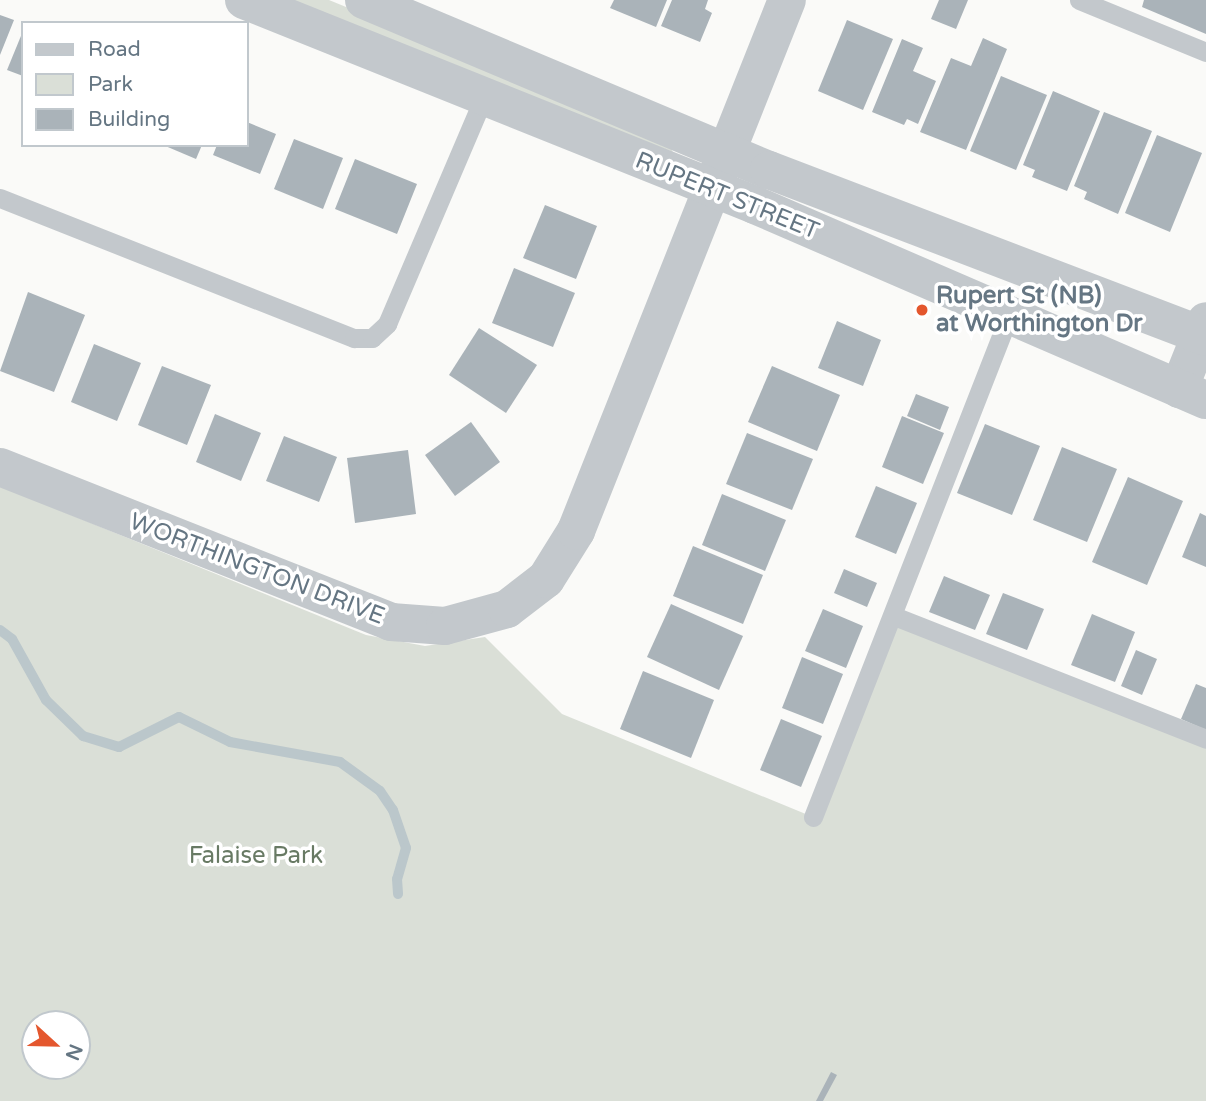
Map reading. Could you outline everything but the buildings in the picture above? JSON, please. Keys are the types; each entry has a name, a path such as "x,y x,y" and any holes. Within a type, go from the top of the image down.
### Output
{"street":[{"name":"RUPERT STREET","path":"244,0 483,99 711,188 1010,313 1193,395"},
{"name":"RUPERT STREET","path":"364,0 726,152 1204,331"},
{"name":"WORTHINGTON DRIVE","path":"0,467 366,616 420,626 488,618 525,597 564,556 788,0"},
{"path":"1193,395 1204,331"}],"lane":[{"path":"1079,0 1206,52"},
{"path":"0,198 354,338 372,338 387,324 483,99"},
{"path":"814,817 1010,313"},
{"path":"894,616 1206,739"}],"green space":[{"path":"274,0 329,0 665,138 673,152"},
{"name":"Falaise Park","path":"0,486 366,635 425,646 485,637 562,714 813,817 894,616 1206,739 1206,1101 0,1101"}],"waterway":[{"path":"0,630 12,639 46,700 83,736 119,747 179,717 230,742 340,762 380,791 393,810 406,848 397,879 398,894"}],"place":[{"name":"Rupert St (NB) at Worthington Dr","path":"922,310"}]}
